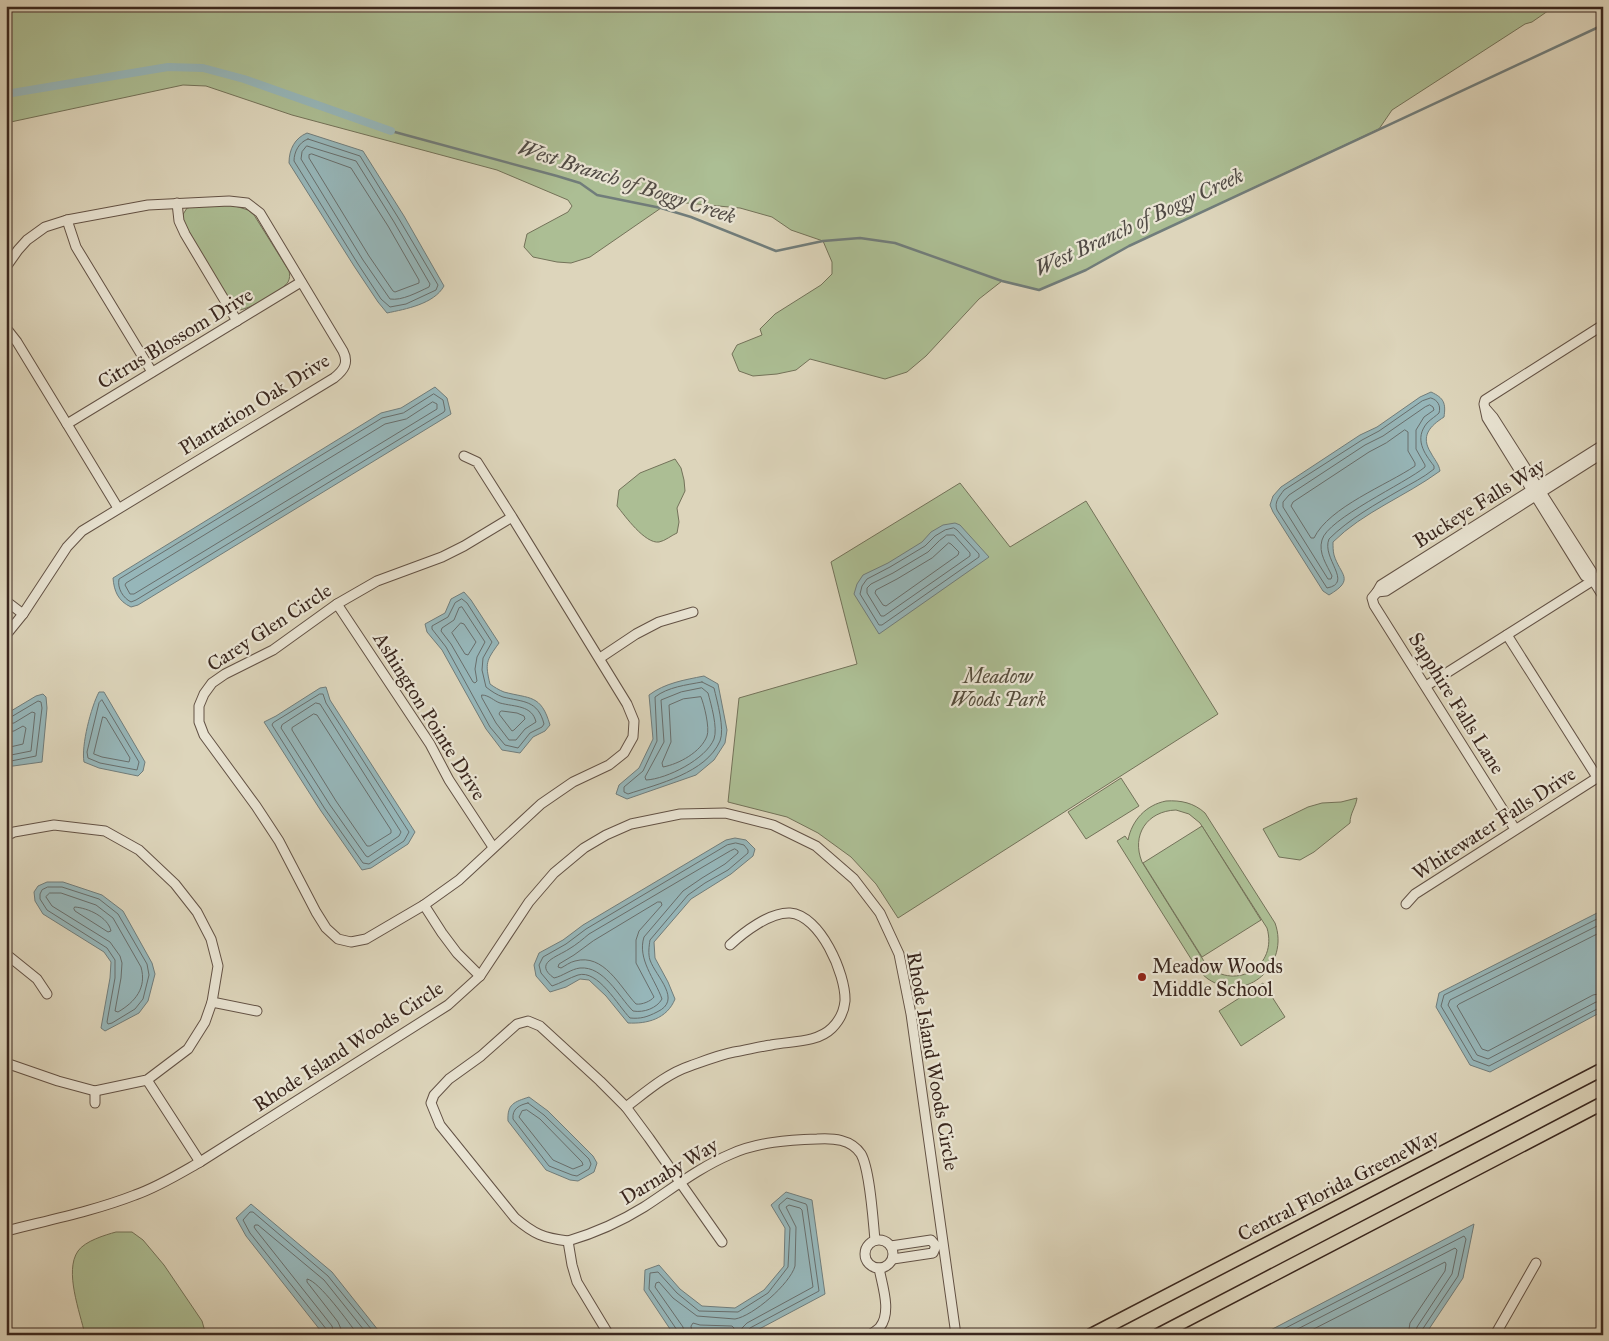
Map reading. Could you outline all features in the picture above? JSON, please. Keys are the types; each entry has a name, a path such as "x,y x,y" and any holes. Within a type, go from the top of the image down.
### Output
{"highway":[{"name":"Central Florida GreeneWay","path":"1092,1335 1603,1069"},
{"path":"1158,1335 1603,1104"}],"street":[{"name":"Plantation Oak Drive","path":"6,267 27,240 45,227 68,220 148,205 229,200 247,203 260,213 345,355 346,361 343,370 334,378 82,531 73,540 23,614 6,635"},
{"path":"177,204 179,221 185,234 237,321"},
{"path":"68,220 76,247 152,372"},
{"name":"Citrus Blossom Drive","path":"67,424 301,282"},
{"path":"1603,325 1485,400 1484,406 1493,417 1507,445 1536,492 1566,538 1592,572 1593,580 1603,596"},
{"path":"6,328 17,342 118,508"},
{"name":"Buckeye Falls Way","path":"1536,492 1603,445"},
{"name":"Buckeye Falls Way","path":"1376,593 1386,591 1439,553 1536,492 1603,454"},
{"name":"Carey Glen Circle","path":"464,456 477,462 512,517 600,658 627,704 634,721 633,737 624,754 609,765 573,782 541,804 459,880 424,905 366,939 351,942 338,939 326,928 316,912 279,841 204,735 199,722 199,706 204,694 212,683 225,674 272,650 337,604 376,581 464,546 512,517"},
{"path":"1426,686 1603,574"},
{"name":"Sapphire Falls Lane","path":"1376,593 1372,598 1374,605 1515,829"},
{"path":"6,601 23,614"},
{"name":"Ashington Pointe Drive","path":"337,604 430,744 448,780 494,847"},
{"path":"600,658 651,626 693,612"},
{"path":"1507,635 1600,775"},
{"name":"Whitewater Falls Drive","path":"1406,904 1415,894 1600,775"},
{"name":"Rhode Island Woods Circle","path":"6,1231 135,1196 163,1183 200,1162 448,1005 480,976 529,902 554,873 584,848 606,835 631,824 680,814 725,814 773,824 816,846 854,879 880,913 899,954 911,1014 940,1245 956,1335"},
{"path":"6,836 14,832 54,825 105,831 140,850 175,884 197,912 211,939 218,966 212,1002 205,1022 188,1049 147,1080 95,1091 58,1081 6,1063"},
{"path":"424,905 457,953 480,976"},
{"path":"626,1107 660,1082 688,1067 731,1053 814,1038 830,1030 841,1018 845,1001 843,981 832,952 817,931 804,918 790,913 777,915 745,931 730,945"},
{"path":"6,954 37,979 47,994"},
{"path":"212,1002 257,1011"},
{"path":"609,1335 576,1282 568,1241 548,1238 530,1231 515,1218 440,1125 431,1103 434,1095 449,1079 481,1056 517,1024 528,1021 540,1026 600,1080 626,1107 722,1242"},
{"path":"147,1080 200,1162"},
{"path":"95,1091 96,1103"},
{"name":"Darnaby Way","path":"568,1241 589,1235 616,1223 695,1172 732,1153 751,1146 788,1140 831,1138 849,1143 860,1154 867,1172 875,1240 868,1245 866,1258 871,1265 879,1268 886,1304 885,1317 880,1327 870,1335"},
{"path":"875,1240 885,1241 891,1246 893,1252 893,1259 888,1265 879,1268"},
{"path":"891,1246 931,1240 940,1245 933,1253 893,1259"},
{"path":"1495,1335 1536,1263"}],"green space":[{"path":"6,6 1555,6 1392,110 1379,129 1129,246 1086,270 1039,290 1002,281 979,299 926,356 907,372 885,379 810,359 796,370 777,374 753,376 739,371 732,354 737,345 762,335 760,329 775,314 821,285 832,274 832,262 823,241 791,230 772,217 740,208 686,203 661,208 590,257 571,263 557,262 533,257 524,247 527,234 568,212 572,206 568,200 497,170 292,115 206,86 183,85 6,123"},
{"path":"232,205 248,210 254,215 290,275 288,282 280,290 258,303 240,310 232,304 184,226 182,216 187,208"},
{"path":"675,459 681,468 685,491 677,508 679,522 677,533 659,542 654,541 642,534 617,506 619,490 640,473"},
{"name":"Meadow Woods Park","path":"960,483 1010,547 1086,501 1218,714 898,918 876,884 851,857 818,833 787,817 728,802 739,698 857,664 831,562"},
{"path":"1121,778 1139,806 1086,839 1068,812"},
{"path":"1357,798 1350,823 1314,852 1300,860 1279,857 1263,829 1308,807"},
{"path":"1166,801 1182,802 1192,805 1205,813 1275,923 1278,938 1276,953 1271,966 1262,976 1250,984 1237,987 1223,986 1208,979 1202,973 1193,962 1117,841 1125,836 1128,840 1133,826 1141,814","holes":["1176,810 1189,814 1200,823 1267,928 1269,942 1261,963 1252,971 1242,975 1231,976 1219,973 1207,966 1142,862 1139,843 1140,834 1144,826 1157,815 1166,811"]},
{"path":"1202,826 1261,920 1202,957 1143,863"},
{"path":"1263,983 1285,1017 1241,1046 1219,1011"},
{"path":"116,1232 132,1232 143,1240 164,1265 202,1321 206,1335 85,1335 74,1292 72,1269 74,1259 78,1251 85,1244"}],"water":[{"path":"307,133 363,151 404,216 444,286 434,297 419,305 387,313 378,302 289,163 290,153 294,145 299,138"},
{"path":"435,387 447,398 451,414 138,605 131,607 123,602 118,595 114,587 113,578 381,413 401,408"},
{"path":"1431,392 1439,396 1445,408 1444,417 1428,432 1426,441 1440,471 1371,513 1333,542 1334,555 1344,576 1344,581 1337,590 1329,595 1323,591 1273,512 1270,505 1273,496 1281,487 1360,435 1377,427 1420,397"},
{"path":"955,523 960,525 989,557 879,634 854,594 857,584 863,575 888,563 922,542 931,532 943,525"},
{"path":"464,592 499,643 488,662 487,671 490,684 504,692 528,697 538,703 547,715 550,725 545,731 533,737 520,753 502,750 486,729 442,650 427,632 425,624 445,613 451,599"},
{"path":"704,676 718,684 727,730 725,743 714,760 696,775 627,799 616,794 619,785 639,768 653,739 649,695 668,685"},
{"path":"326,687 330,700 415,832 408,844 371,868 362,870 321,811 264,722 320,688"},
{"path":"99,692 104,692 145,762 143,771 138,776 99,768 84,762 83,755 87,727"},
{"path":"43,694 46,697 47,708 42,762 6,767 6,714 36,696"},
{"path":"735,838 746,840 755,849 753,856 731,874 691,899 654,942 655,958 675,999 662,1016 649,1021 628,1023 606,996 589,980 580,979 566,987 550,992 536,976 534,965 539,953 726,840"},
{"path":"47,882 63,882 102,895 123,911 152,963 155,974 148,1001 139,1013 105,1031 101,1028 111,962 104,952 43,914 35,901 34,892 38,886"},
{"path":"1603,910 1603,1011 1490,1072 1470,1065 1436,1007 1439,993"},
{"path":"529,1097 548,1111 593,1156 597,1163 594,1172 578,1181 570,1180 546,1170 508,1121 510,1107 519,1100"},
{"path":"786,1192 812,1200 825,1294 748,1335 674,1335 644,1290 645,1270 659,1265 680,1289 702,1306 735,1308 764,1290 784,1266 785,1228 771,1205"},
{"path":"251,1204 332,1272 382,1335 324,1335 246,1236 236,1218"},
{"path":"1474,1224 1463,1278 1425,1335 1261,1335"}],"waterway":[{"name":"West Branch of Boggy Creek","path":"391,131 580,183 597,195 661,208 691,217 776,251 823,241 860,238 895,243 1002,281 1039,290 1086,270 1129,246 1603,25"},
{"name":"West Branch of Boggy Creek","path":"6,94 168,67 203,68 244,79 391,131"}],"place":[{"name":"Meadow Woods Middle School","path":"1142,977"}]}
